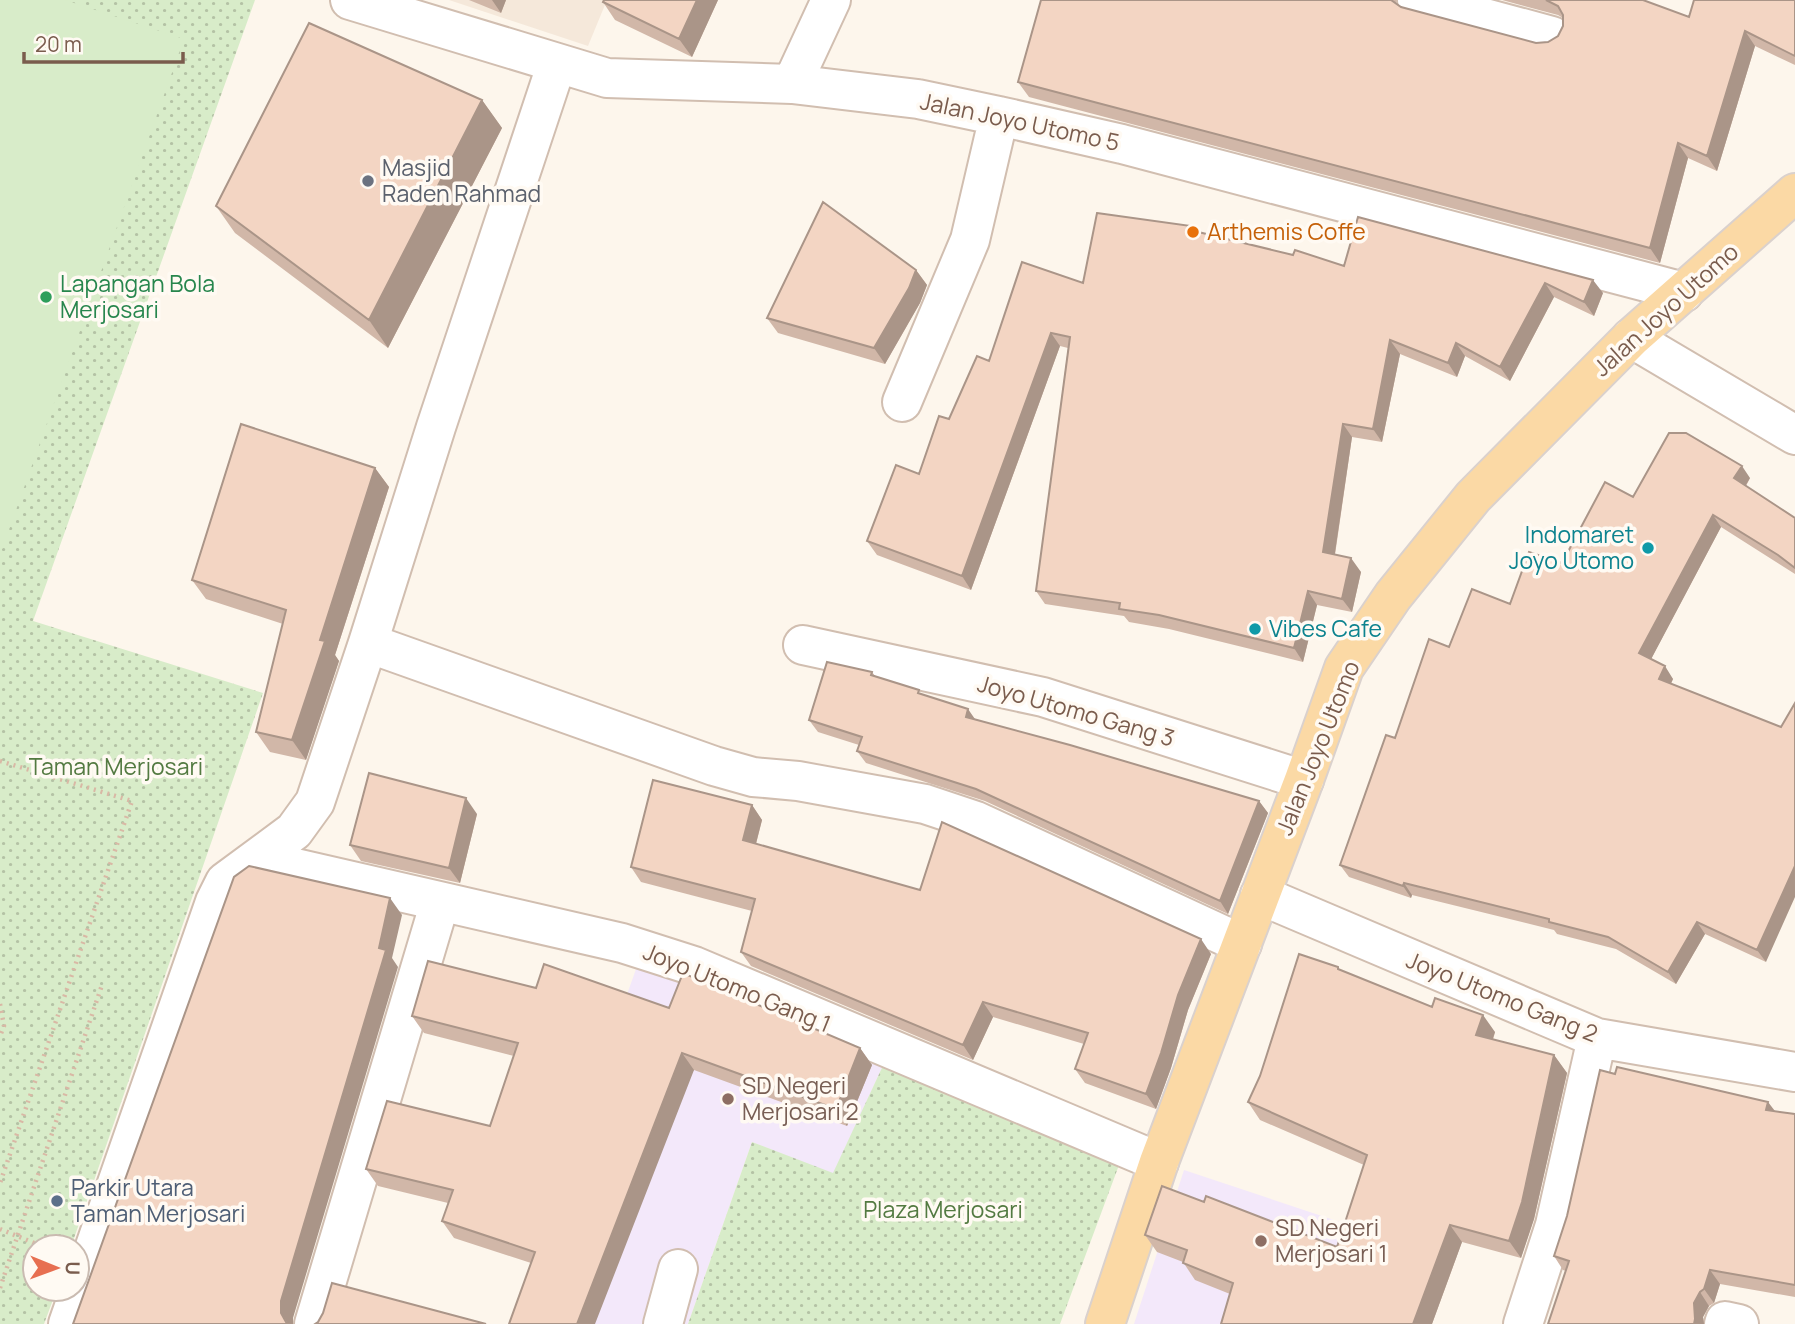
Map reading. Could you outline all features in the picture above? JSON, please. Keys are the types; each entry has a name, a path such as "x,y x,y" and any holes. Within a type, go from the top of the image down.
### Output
{"main road":[{"name":"Jalan Joyo Utomo","path":"1105,1324 1159,1162 1344,668 1393,596 1473,498 1631,338 1795,193"}],"street":[{"name":"Jalan Joyo Utomo 5","path":"350,0 607,78 792,84 918,99 999,116 1122,144 1684,292"},
{"path":"792,84 831,0"},
{"path":"1417,0 1552,36"},
{"path":"68,1324 215,902 225,882 294,831 315,802 557,63"},
{"path":"902,402 971,240 999,116"},
{"path":"1631,338 1795,435"},
{"path":"368,643 753,777 798,781 925,804 976,821 1242,943"},
{"name":"Joyo Utomo Gang 3","path":"803,645 1043,696 1304,780"},
{"name":"Joyo Utomo Gang 1","path":"256,859 622,943 694,967 1159,1162"},
{"name":"Joyo Utomo Gang 2","path":"1260,895 1597,1038 1795,1072"},
{"path":"314,1324 440,902"},
{"path":"1523,1324 1556,1225 1597,1038"},
{"path":"663,1324 678,1269"}],"path":[{"path":"0,761 132,801 0,1183"},
{"path":"0,1288 102,985"},
{"path":"0,1004 4,1026 0,1036"},
{"path":"0,1229 21,1237"}],"shaded area":[{"path":"449,0 607,0 588,46"},
{"name":"SD Negeri Merjosari 2","path":"640,958 887,1057 833,1174 752,1142 688,1324 509,1324"},
{"name":"SD Negeri Merjosari 1","path":"1184,1170 1364,1230 1330,1324 1134,1324"}],"green space":[{"name":"Taman Merjosari","path":"0,0 255,0 33,621 263,693 76,1233 21,1233 21,1303 52,1303 44,1324 0,1324"},
{"name":"Lapangan Bola Merjosari","path":"0,0 65,0 184,39 0,555"},
{"name":"Plaza Merjosari","path":"887,1057 1119,1165 1060,1324 688,1324 752,1142 833,1173"}],"building":[{"path":"697,0 679,39 603,2"},
{"path":"1041,0 1391,0 1401,7 1536,43 1548,42 1558,36 1563,26 1563,15 1558,6 1546,0 1643,0 1689,17 1694,0 1795,0 1795,56 1745,31 1707,156 1678,143 1650,248 1018,82"},
{"name":"Masjid Raden Rahmad","path":"309,23 482,100 369,320 216,206"},
{"path":"823,202 916,270 909,288 874,348 767,318"},
{"path":"1097,213 1191,226 1190,230 1293,255 1295,250 1344,266 1358,217 1593,280 1584,302 1545,283 1500,367 1456,343 1448,363 1390,340 1373,429 1343,424 1323,552 1351,558 1342,599 1308,591 1294,648 1159,615 1119,609 1120,603 1036,591 1070,337 1051,333 962,576 867,541 896,465 919,474 939,416 949,419 977,356 989,361 1022,262 1083,283"},
{"path":"241,424 375,468 320,640 325,641 292,740 256,732 286,610 192,580"},
{"path":"1669,433 1686,433 1742,466 1734,478 1795,518 1795,568 1713,515 1639,653 1665,666 1659,679 1781,727 1795,703 1795,866 1757,950 1697,922 1668,972 1608,937 1549,922 1549,919 1404,883 1403,886 1340,865 1386,735 1395,738 1429,639 1449,647 1472,589 1510,604 1529,552 1562,563 1605,482 1633,497"},
{"path":"827,662 872,672 871,675 968,709 966,717 1259,801 1220,901 976,789 857,751 862,737 809,720"},
{"path":"369,773 466,798 449,868 350,845"},
{"path":"653,780 752,805 743,840 920,890 942,822 1201,939 1178,995 1146,1094 1075,1069 1088,1033 983,1002 963,1045 741,952 755,899 631,867"},
{"path":"249,866 390,898 379,948 386,950 281,1301 281,1313 290,1324 73,1324 81,1303 91,1303 91,1274 234,877"},
{"path":"1299,954 1338,967 1432,1007 1435,998 1483,1015 1476,1035 1554,1055 1522,1202 1509,1241 1450,1225 1413,1324 1221,1324 1233,1283 1183,1263 1187,1250 1145,1235 1162,1186 1204,1202 1206,1196 1337,1247 1367,1155 1248,1102 1260,1076"},
{"path":"428,961 536,988 544,964 669,1008 683,973 860,1048 836,1109 682,1053 577,1324 509,1324 535,1252 442,1221 453,1190 366,1169 387,1101 490,1126 518,1043 412,1016"},
{"path":"1617,1067 1768,1102 1766,1110 1795,1114 1795,1285 1710,1270 1704,1289 1694,1303 1694,1324 1548,1324 1569,1261 1554,1256 1567,1216 1600,1070 1615,1074"},
{"path":"332,1283 486,1324 315,1324 323,1313"}],"place":[{"name":"Masjid Raden Rahmad","path":"368,181"},
{"name":"Arthemis Coffe","path":"1193,232"},
{"name":"Lapangan Bola Merjosari","path":"46,297"},
{"name":"Indomaret Joyo Utomo","path":"1648,548"},
{"name":"Vibes Cafe","path":"1255,629"},
{"name":"SD Negeri Merjosari 2","path":"728,1099"},
{"name":"Parkir Utara Taman Merjosari","path":"57,1201"},
{"name":"SD Negeri Merjosari 1","path":"1261,1241"}]}
